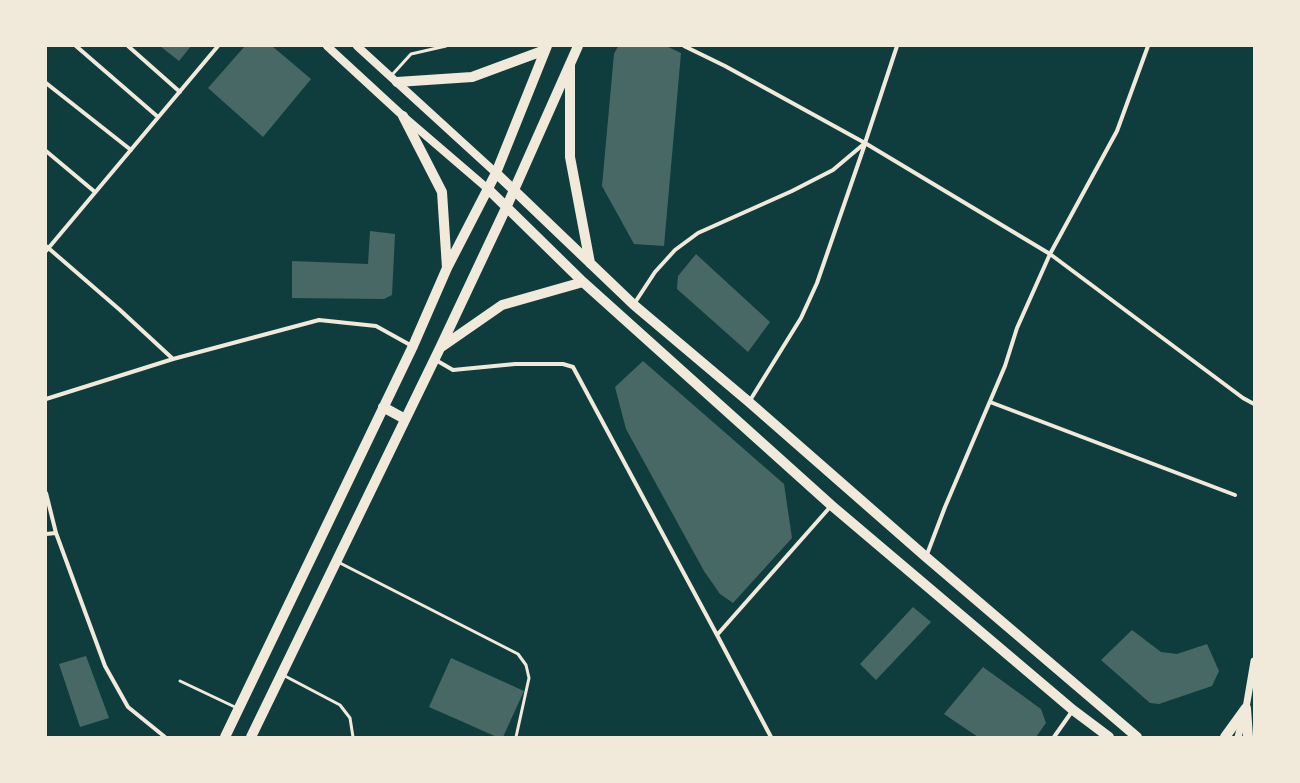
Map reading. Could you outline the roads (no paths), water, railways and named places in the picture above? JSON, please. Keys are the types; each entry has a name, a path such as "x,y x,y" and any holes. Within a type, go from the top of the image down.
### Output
{"main road":[{"path":"328,46 403,116 488,189 583,282 831,505 1073,710 1109,737"},
{"path":"358,46 496,173 634,305 749,402 926,557 1138,737"},
{"path":"251,737 440,348 506,208 578,46"},
{"path":"394,79 472,77 546,48"},
{"path":"225,737 413,346 447,268 496,173 546,48"},
{"path":"570,62 570,157 590,263"},
{"path":"403,116 442,192 447,268"},
{"path":"440,348 502,305 583,282"},
{"path":"383,408 405,419"},
{"path":"1225,737 1246,708"},
{"path":"1246,708 1248,737"}],"street":[{"path":"76,46 158,117"},
{"path":"128,46 180,92"},
{"path":"173,359 120,310 47,249 218,46"},
{"path":"684,46 725,66 865,143 1050,254 1243,398 1254,404"},
{"path":"749,402 801,318 817,283 897,46"},
{"path":"926,557 945,507 1005,366 1017,328 1050,254 1117,131 1148,46"},
{"path":"46,83 131,150"},
{"path":"634,305 655,272 675,250 698,233 792,191 833,170 865,143"},
{"path":"46,151 95,192"},
{"path":"46,399 173,359 319,320 376,326 413,346"},
{"path":"434,359 453,370 515,364 563,364 573,367 771,737"},
{"path":"990,402 1235,495"},
{"path":"46,493 56,532 104,666 128,707 165,737"},
{"path":"717,635 831,505"},
{"path":"46,534 56,532"},
{"path":"1238,737 1246,708 1254,661"},
{"path":"1054,737 1073,710"}],"lane":[{"path":"394,79 411,54 446,46"},
{"path":"336,561 518,654 526,665 529,678 516,737"},
{"path":"281,674 340,705 350,718 353,737"},
{"path":"180,681 239,709"}]}
